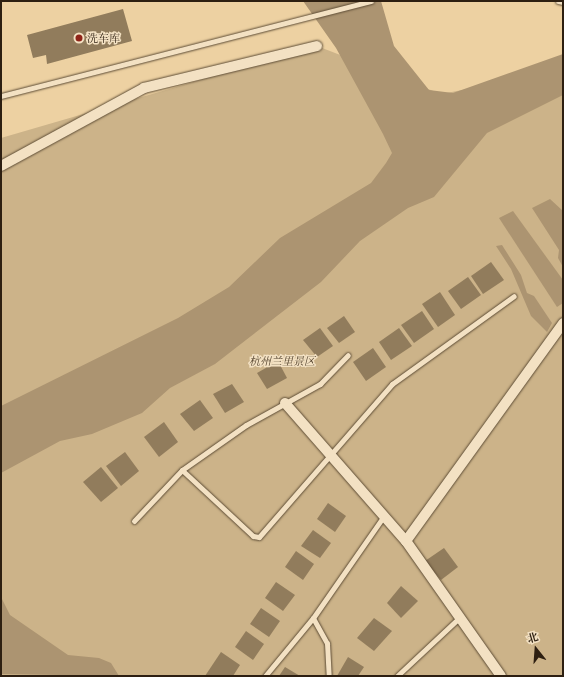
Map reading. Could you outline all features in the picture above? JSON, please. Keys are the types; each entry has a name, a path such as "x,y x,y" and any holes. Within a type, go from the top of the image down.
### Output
{"street":[{"path":"1,166 144,88 317,46"},
{"path":"406,541 563,323"},
{"path":"284,403 328,454 385,515 406,541 501,676"}],"lane":[{"path":"1,96 371,1"},
{"path":"558,1 563,2"},
{"path":"182,470 253,536 259,537 328,454 392,384 514,296"},
{"path":"134,521 182,470 284,403 320,384 348,356"},
{"path":"264,676 313,618 385,515"},
{"path":"313,618 326,643 329,676"},
{"path":"397,676 459,618"}],"green space":[{"name":"杭州兰里景区","path":"317,46 441,94 563,71 563,676 1,676 1,138"}],"shaded area":[{"path":"303,1 381,1 394,46 429,90 453,93 563,54 563,95 487,133 434,197 408,208 360,241 321,282 215,364 170,388 142,413 92,434 60,441 1,473 1,406 178,318 229,287 280,238 371,183 386,163 392,153 383,134 336,48"},
{"path":"550,199 563,211 563,267 558,258 559,250 532,208"},
{"path":"513,211 563,280 563,303 557,307 499,218"},
{"path":"502,245 521,275 527,293 534,296 552,323 547,332 531,316 511,269 496,246"},
{"path":"1,597 10,615 68,655 99,658 111,663 119,676 1,674"}],"building":[{"name":"洗车库","path":"123,9 132,41 47,64 46,55 33,58 27,35"},
{"path":"491,262 504,280 483,294 471,276"},
{"path":"468,277 481,295 461,309 448,291"},
{"path":"440,292 455,315 438,327 422,304"},
{"path":"422,311 434,329 414,343 401,325"},
{"path":"344,316 355,332 339,343 327,328"},
{"path":"320,328 333,346 317,357 303,340"},
{"path":"399,328 412,346 391,360 379,342"},
{"path":"373,348 386,367 366,381 353,362"},
{"path":"278,361 287,378 267,389 257,373"},
{"path":"232,384 244,402 225,413 213,394"},
{"path":"200,400 213,418 194,431 180,414"},
{"path":"164,422 178,442 159,457 144,437"},
{"path":"125,452 139,471 121,486 106,466"},
{"path":"101,467 118,488 101,502 83,482"},
{"path":"328,503 346,516 335,532 317,519"},
{"path":"313,530 331,543 320,558 301,546"},
{"path":"444,548 458,567 441,580 425,561"},
{"path":"296,551 314,564 303,580 285,567"},
{"path":"276,582 295,595 283,611 265,598"},
{"path":"401,586 418,601 401,618 387,603"},
{"path":"261,608 280,621 269,637 250,624"},
{"path":"374,618 392,631 374,651 357,638"},
{"path":"246,631 264,644 253,660 235,647"},
{"path":"221,652 240,665 233,676 205,676"},
{"path":"348,657 364,667 358,676 337,676"},
{"path":"285,667 300,676 279,676"}],"place":[{"name":"洗车库","path":"79,38"}]}
